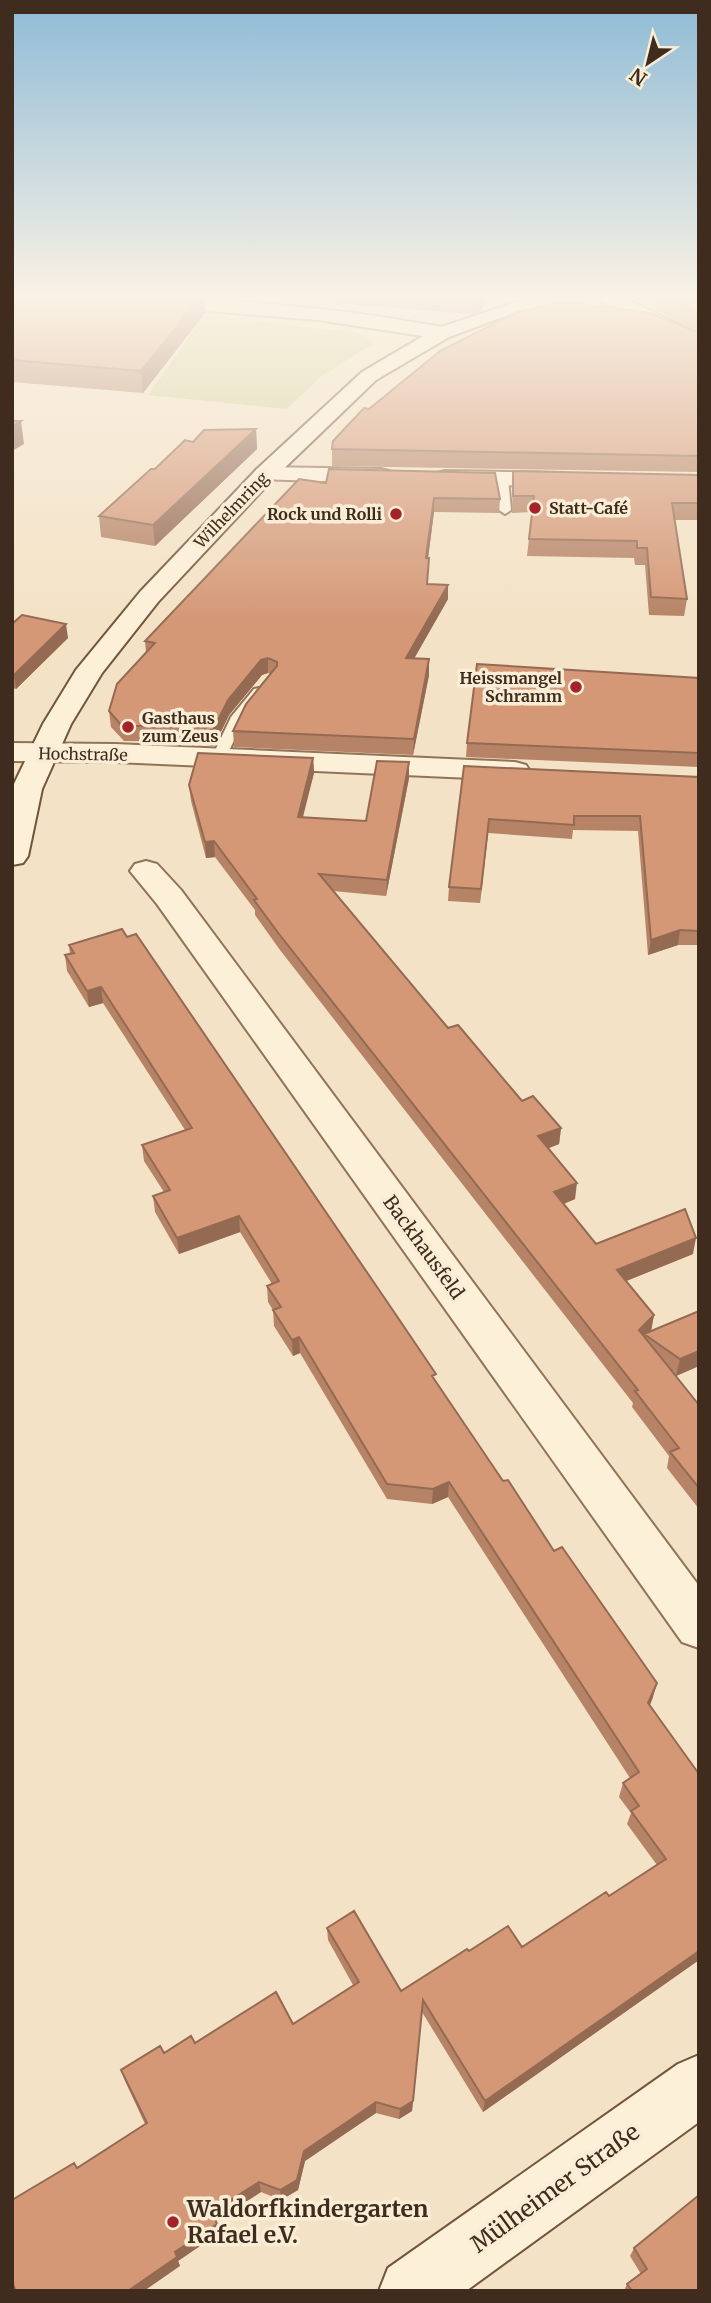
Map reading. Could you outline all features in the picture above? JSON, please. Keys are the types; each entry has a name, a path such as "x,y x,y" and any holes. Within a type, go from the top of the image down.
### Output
{"street":[{"name":"Wilhelmring","path":"12,856 27,789 43,752 90,670 149,597 265,474 339,404"},
{"path":"265,474 580,480"},
{"name":"Hochstraße","path":"12,752 543,773"},
{"name":"Backhausfeld","path":"146,871 169,897 699,1626"},
{"name":"Mülheimer Straße","path":"411,2291 699,2085"}],"lane":[{"path":"502,479 505,510"},
{"path":"218,759 238,717 270,680"}],"green space":[{"path":"242,404 292,404 287,409"}],"building":[{"path":"375,404 699,404 699,456 332,449 333,441 364,408 369,409"},
{"path":"256,429 153,525 99,516 185,440 193,442 204,430"},
{"path":"329,469 495,473 500,499 434,498 426,558 429,558 427,584 448,585 406,658 429,659 414,739 233,731 246,704 277,666 277,662 268,658 261,660 228,700 213,730 205,730 206,726 122,726 109,711 117,684 155,643 145,641 299,479 326,483"},
{"path":"513,471 699,475 699,503 672,503 687,599 651,597 647,548 637,548 637,541 529,539 534,496 513,496"},
{"path":"22,615 66,624 14,675 12,624"},
{"path":"477,664 699,678 699,753 467,743"},
{"path":"198,753 313,758 298,817 366,821 377,761 409,762 387,880 319,874 448,1028 458,1025 522,1101 533,1096 561,1128 538,1136 577,1183 554,1192 596,1244 685,1209 696,1238 617,1270 654,1315 639,1330 699,1405 699,1488 670,1452 679,1448 635,1391 638,1390 279,934 214,841 205,842 189,785"},
{"path":"464,766 699,777 699,931 680,930 651,940 640,816 574,816 574,825 489,819 481,889 449,887"},
{"path":"122,929 127,937 136,934 436,1374 432,1376 503,1481 508,1480 554,1551 562,1547 657,1683 648,1703 699,1774 699,1951 485,2101 423,2000 413,2101 400,2109 376,2102 304,2151 297,2180 280,2190 259,2182 212,2212 217,2224 175,2252 177,2257 128,2291 16,2291 12,2282 12,2200 74,2163 77,2168 147,2123 121,2070 160,2046 164,2053 191,2036 195,2043 276,1992 293,2024 359,1982 327,1928 354,1911 401,1991 508,1926 522,1947 606,1892 609,1896 666,1859 631,1811 639,1806 623,1783 639,1772 449,1482 433,1489 387,1484 299,1337 292,1340 273,1310 281,1307 267,1286 279,1281 239,1216 177,1238 153,1196 170,1190 142,1145 192,1128 101,987 87,991 65,955 74,953 69,945"},
{"path":"699,1311 699,1351 680,1359 644,1334"},
{"path":"699,2195 699,2291 632,2291 627,2284 647,2269 634,2248"}],"place":[{"name":"Statt-Café","path":"535,508"},
{"name":"Rock und Rolli","path":"396,514"},
{"name":"Heissmangel Schramm","path":"576,687"},
{"name":"Gasthaus zum Zeus","path":"128,727"},
{"name":"Waldorfkindergarten Rafael e.V.","path":"173,2222"}]}
